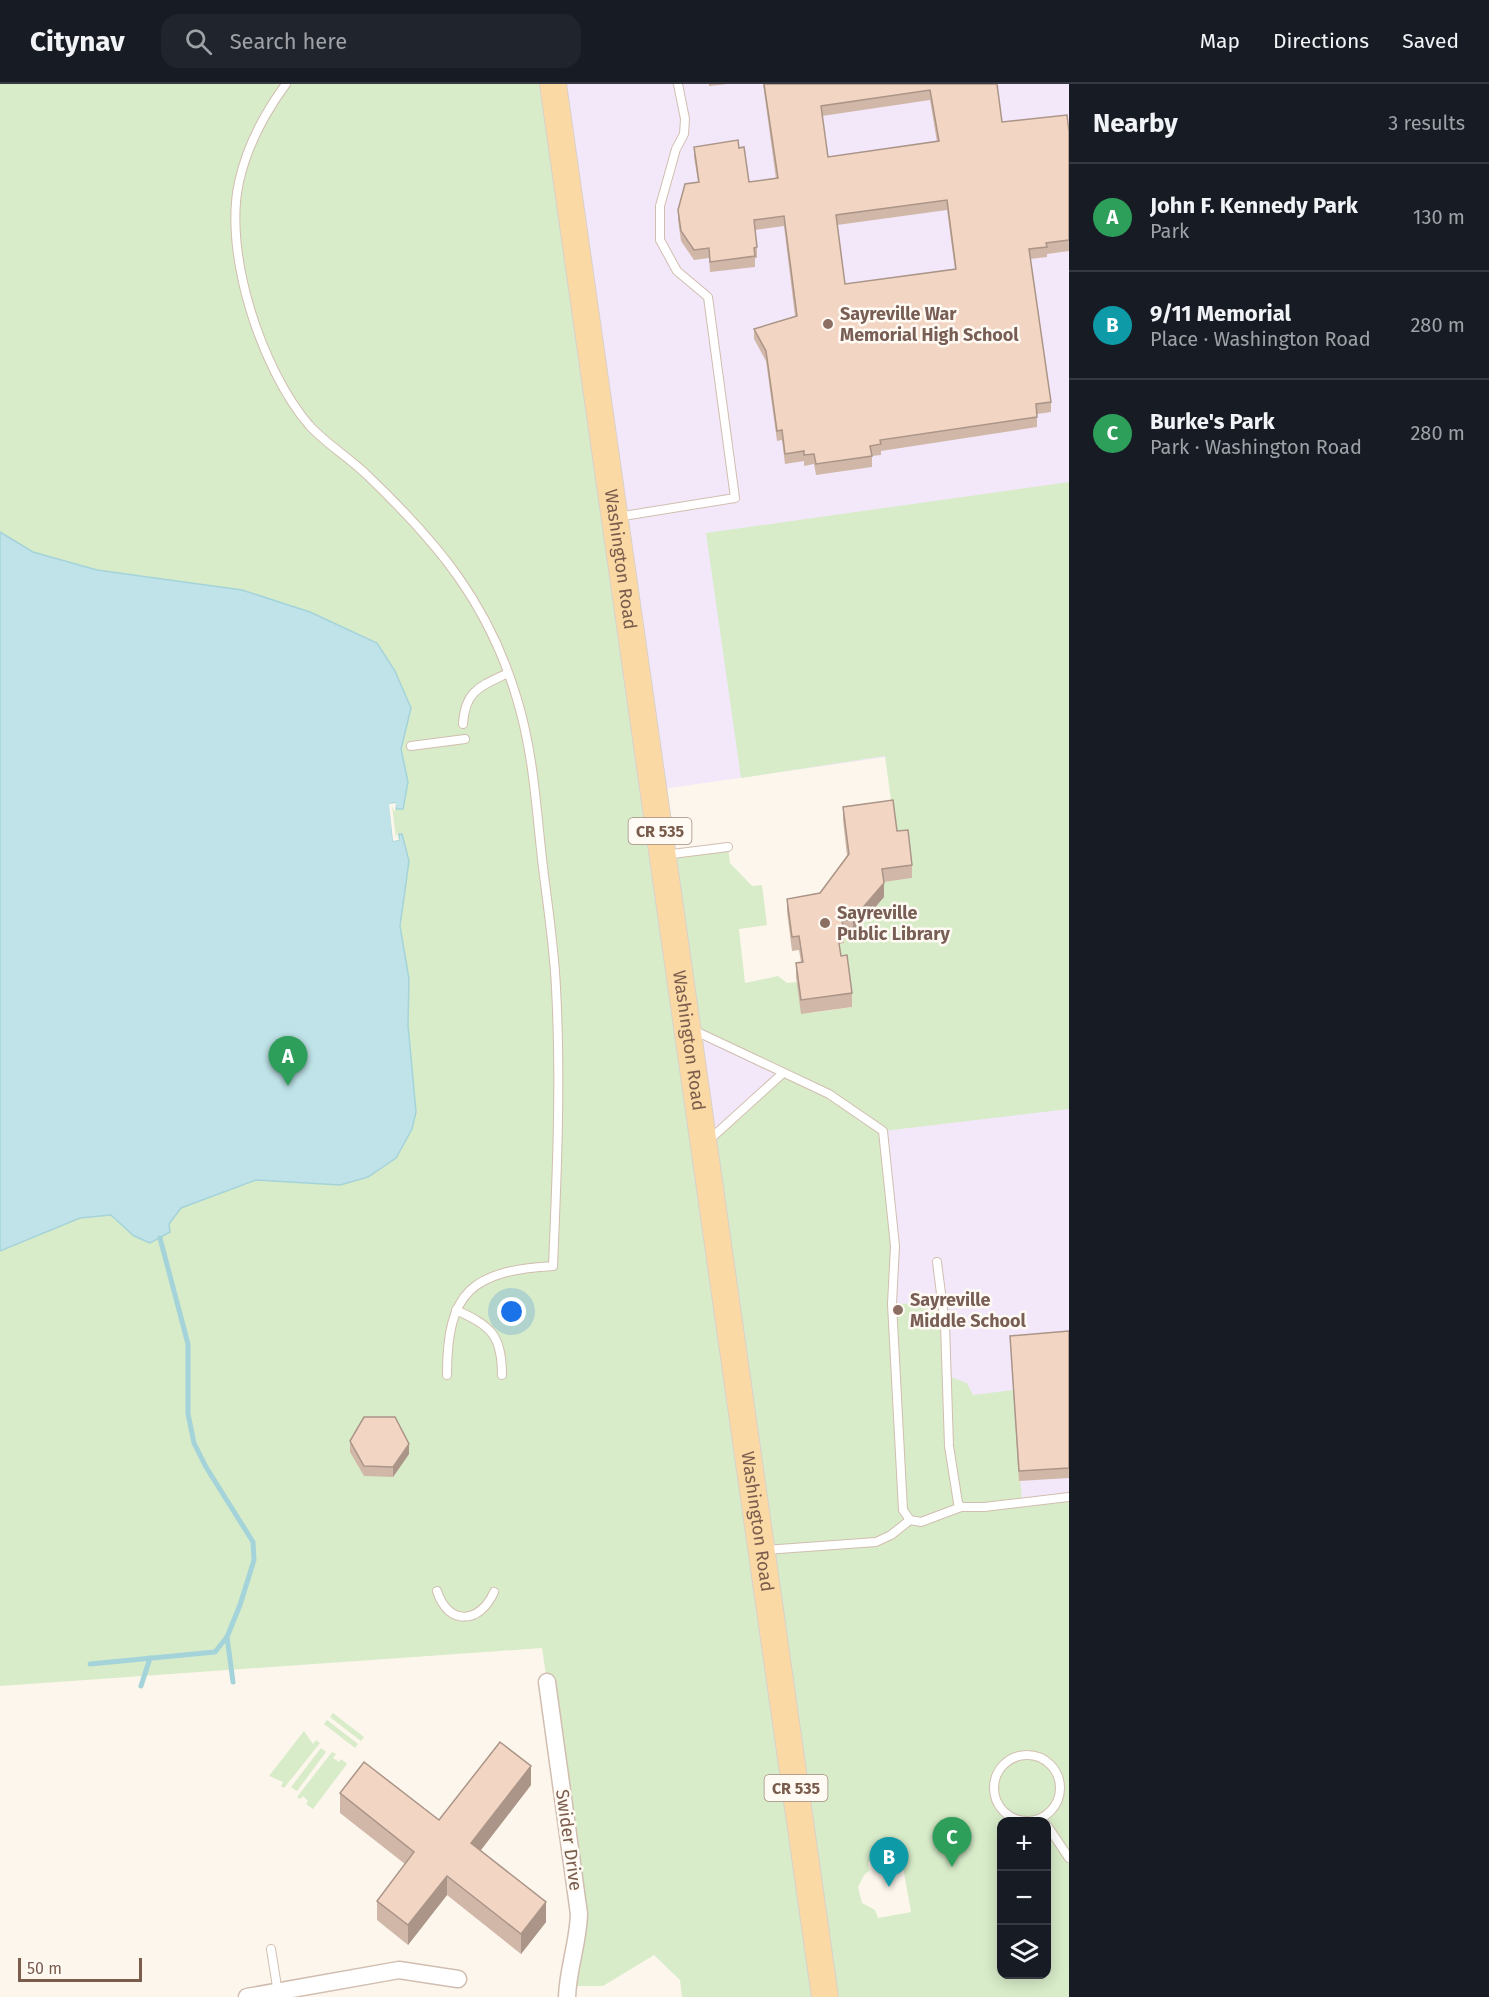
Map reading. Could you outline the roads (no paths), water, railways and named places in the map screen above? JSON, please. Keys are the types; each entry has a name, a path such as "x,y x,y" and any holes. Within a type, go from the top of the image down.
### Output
{"main road":[{"name":"Washington Road","path":"553,84 825,1997"}],"street":[{"name":"Swider Drive","path":"547,1682 579,1914 578,1942 571,1967 567,1997"},
{"path":"247,1997 279,1994 399,1970 458,1979"}],"lane":[{"path":"286,84 255,133 238,185 238,244 243,282 253,322 276,374 309,425 366,473 423,531 483,612 508,673 531,754 556,986 560,1124 552,1266 518,1268 491,1275 469,1291 456,1310 447,1345 447,1375"},
{"path":"615,517 735,498 708,297 677,271 660,240 660,206 676,149 684,134 686,120 678,84"},
{"path":"463,724 464,713 473,692 508,673"},
{"path":"411,746 465,739"},
{"path":"664,855 728,847"},
{"path":"688,1028 829,1094 884,1131 896,1246 892,1304 903,1510 910,1520 921,1522 961,1507 984,1507 1069,1497"},
{"path":"705,1143 783,1073"},
{"path":"937,1262 945,1325 950,1446 958,1503 961,1507"},
{"path":"456,1310 492,1330 502,1351 502,1375"},
{"path":"762,1550 876,1542 891,1535 910,1520"},
{"path":"437,1591 442,1606 454,1615 466,1617 488,1605 494,1592"},
{"path":"1030,1755 1040,1757 1056,1771 1060,1792 1044,1821 1020,1821 1002,1809 996,1800 996,1778 1009,1759 1030,1755"},
{"path":"1051,1831 1069,1858"},
{"path":"271,1949 279,1994"}],"water":[{"path":"0,532 33,552 97,570 242,590 310,612 377,643 395,671 411,708 401,749 408,782 403,809 396,809 395,803 390,804 393,841 399,840 399,834 402,834 409,861 400,926 409,979 408,1025 416,1112 412,1129 396,1158 368,1177 340,1185 256,1180 181,1208 169,1224 170,1232 150,1243 134,1236 111,1215 80,1218 0,1251"}],"waterway":[{"path":"90,1664 215,1652 227,1637 254,1560 253,1542 206,1467 194,1443 188,1414 188,1344 160,1238"},
{"path":"227,1637 233,1682"},
{"path":"141,1686 150,1658"}],"place":[{"name":"Sayreville War Memorial High School","path":"828,324"},
{"name":"Sayreville Public Library","path":"825,923"},
{"name":"John F. Kennedy Park","path":"288,1086"},
{"name":"Sayreville Middle School","path":"898,1310"},
{"name":"Burke's Park","path":"952,1867"},
{"name":"9/11 Memorial","path":"889,1887"}]}
